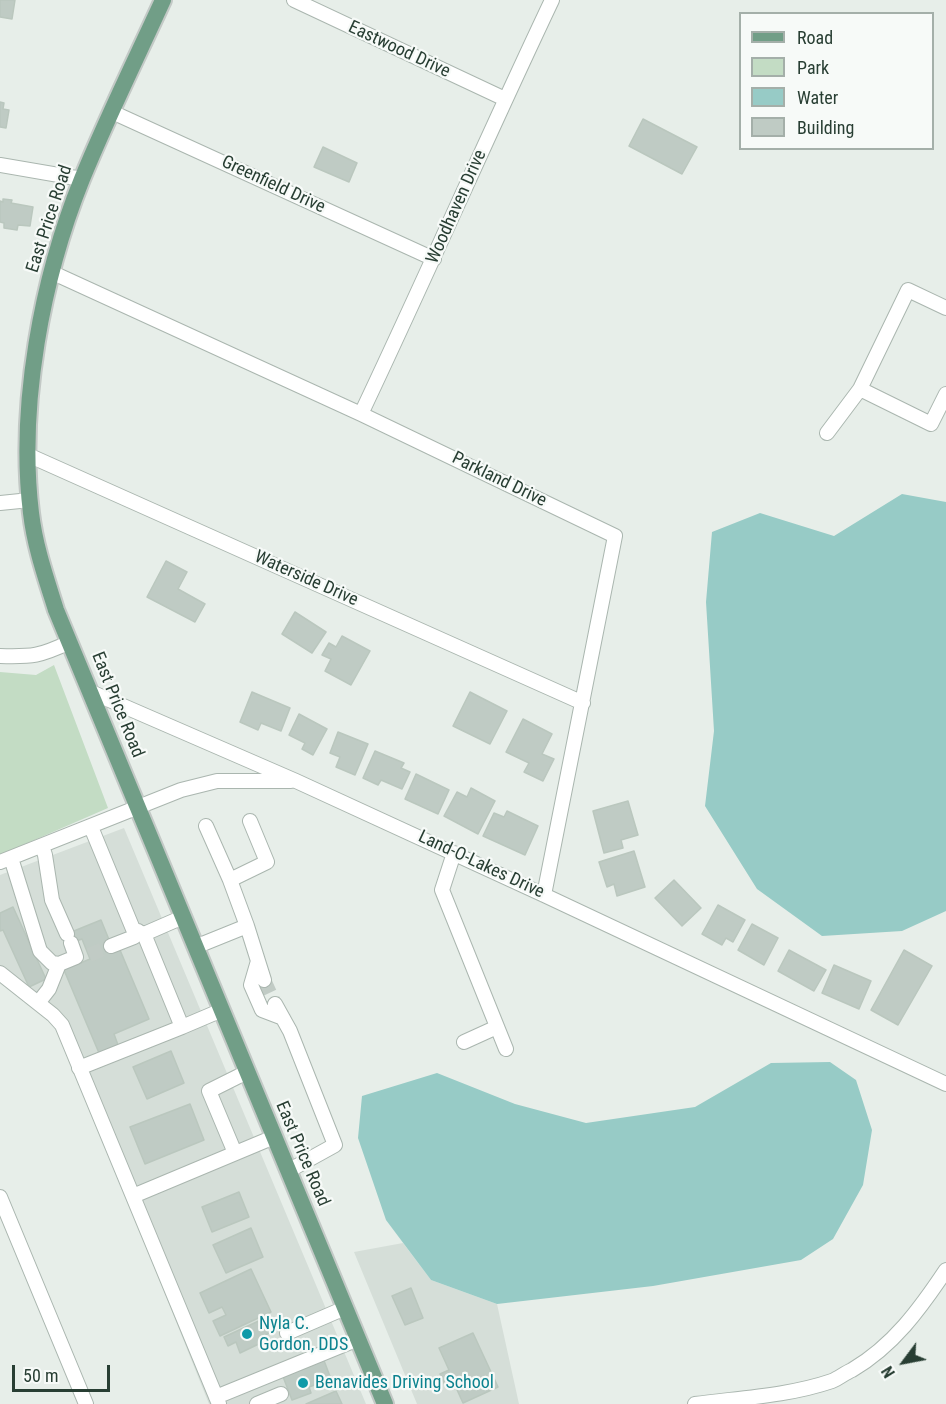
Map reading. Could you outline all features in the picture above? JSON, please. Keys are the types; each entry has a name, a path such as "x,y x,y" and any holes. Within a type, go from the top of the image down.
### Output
{"main road":[{"name":"East Price Road","path":"163,0 82,179 51,272 30,388 28,456 30,500 39,555 56,610 385,1404"}],"street":[{"name":"Eastwood Drive","path":"294,0 505,99"},
{"name":"Woodhaven Drive","path":"361,414 552,0"},
{"name":"Greenfield Drive","path":"112,112 434,259"},
{"path":"0,165 82,179"},
{"name":"Parkland Drive","path":"51,272 361,414 615,536 544,895"},
{"path":"827,433 860,389 908,290 946,308"},
{"path":"860,389 931,424 946,394"},
{"name":"Waterside Drive","path":"28,456 583,703"},
{"path":"0,503 30,500"},
{"path":"0,656 31,657 47,653 70,642"},
{"path":"91,692 297,781"},
{"name":"Land-O-Lakes Drive","path":"5,860 181,790 217,781 297,781 946,1084"},
{"path":"230,880 267,862 250,821"},
{"path":"92,826 133,928 141,933 182,1027"},
{"path":"206,826 230,880 264,980"},
{"path":"5,860 40,951 51,963 59,964 82,956 69,939 52,900 42,846"},
{"path":"454,853 442,890 506,1049"},
{"path":"111,946 183,917"},
{"path":"195,947 247,926"},
{"path":"258,961 251,985 262,1010 283,1018"},
{"path":"38,1003 49,989 59,964"},
{"path":"0,973 53,1015 62,1025 217,1401 358,1339"},
{"path":"275,1004 290,1031 336,1145 288,1171"},
{"path":"79,1068 222,1010"},
{"path":"464,1042 497,1027"},
{"path":"235,1153 209,1091 248,1072"},
{"path":"133,1196 274,1137"},
{"path":"0,1197 86,1404"},
{"path":"695,1404 794,1391 834,1380 871,1358 900,1332 946,1270"},
{"path":"286,1333 345,1308"},
{"path":"257,1404 281,1394"}],"shaded area":[{"path":"124,828 366,1404 209,1404 55,1019 0,977 0,875"},
{"path":"403,1243 431,1280 497,1304 519,1404 417,1404 354,1252"}],"green space":[{"path":"54,665 108,808 0,855 0,672 36,675"}],"water":[{"path":"902,494 946,502 946,911 902,931 822,936 757,889 705,806 714,731 706,602 712,532 760,513 834,536"},
{"path":"830,1062 856,1080 872,1130 863,1185 833,1239 801,1260 653,1286 497,1304 431,1280 386,1220 358,1138 362,1096 437,1073 515,1104 586,1123 695,1107 771,1063"}],"building":[{"path":"0,0 15,0 12,19 0,17"},
{"path":"0,102 4,103 3,109 9,110 6,128 0,127"},
{"path":"643,119 697,147 682,174 629,146"},
{"path":"323,147 357,163 349,182 314,167"},
{"path":"3,199 12,200 11,203 33,207 30,226 18,225 17,230 4,228 4,223 0,222 0,201 3,202"},
{"path":"166,561 187,572 178,589 205,604 195,622 147,597"},
{"path":"295,612 326,632 312,653 282,634"},
{"path":"342,636 370,651 351,685 325,671 331,659 322,655 329,643 336,647"},
{"path":"252,692 290,708 281,731 261,723 258,730 240,722"},
{"path":"470,692 507,711 490,744 453,726"},
{"path":"299,714 327,729 313,755 302,749 305,743 289,735"},
{"path":"523,719 552,734 542,754 554,759 543,781 524,772 529,763 506,752"},
{"path":"338,732 368,744 355,775 336,767 340,757 330,753"},
{"path":"375,751 404,763 401,768 410,772 402,789 381,780 378,785 363,778"},
{"path":"416,774 449,790 438,814 405,799"},
{"path":"471,788 495,801 478,834 444,816 457,792 467,797"},
{"path":"628,801 638,835 621,840 623,848 604,853 593,811"},
{"path":"507,811 538,826 525,855 483,836 494,813 504,817"},
{"path":"634,851 645,887 617,896 614,884 607,887 599,862"},
{"path":"674,880 701,908 682,926 655,898"},
{"path":"718,905 745,920 733,942 726,938 722,945 702,934"},
{"path":"13,907 46,979 29,987 3,930 0,931 0,913"},
{"path":"101,920 114,952 120,950 149,1019 114,1034 118,1045 99,1053 64,970 90,959 82,939 68,944 64,935"},
{"path":"752,924 778,938 764,965 738,950"},
{"path":"789,950 826,970 814,991 778,971"},
{"path":"904,950 932,966 898,1025 871,1010"},
{"path":"834,965 871,981 859,1009 822,993"},
{"path":"171,1051 184,1083 147,1099 133,1067"},
{"path":"190,1104 204,1140 145,1164 130,1127"},
{"path":"239,1192 249,1217 212,1232 202,1207"},
{"path":"251,1228 263,1257 226,1273 213,1245"},
{"path":"251,1269 271,1312 220,1336 213,1321 226,1315 222,1307 209,1313 200,1293"},
{"path":"411,1288 423,1318 405,1325 392,1296"},
{"name":"Nyla C. Gordon, DDS","path":"263,1319 270,1333 262,1336 265,1341 240,1353 236,1342 228,1346 224,1337"},
{"path":"473,1333 498,1387 463,1403 453,1381 445,1385 440,1374 449,1370 439,1348"},
{"name":"Benavides Driving School","path":"323,1358 331,1379 309,1387 311,1393 292,1400 282,1374"},
{"path":"336,1391 342,1404 306,1404"}],"tunnel":[{"path":"89,955 111,946"},
{"path":"264,980 275,1004"}],"place":[{"name":"Nyla C. Gordon, DDS","path":"247,1334"},
{"name":"Benavides Driving School","path":"303,1383"}]}
